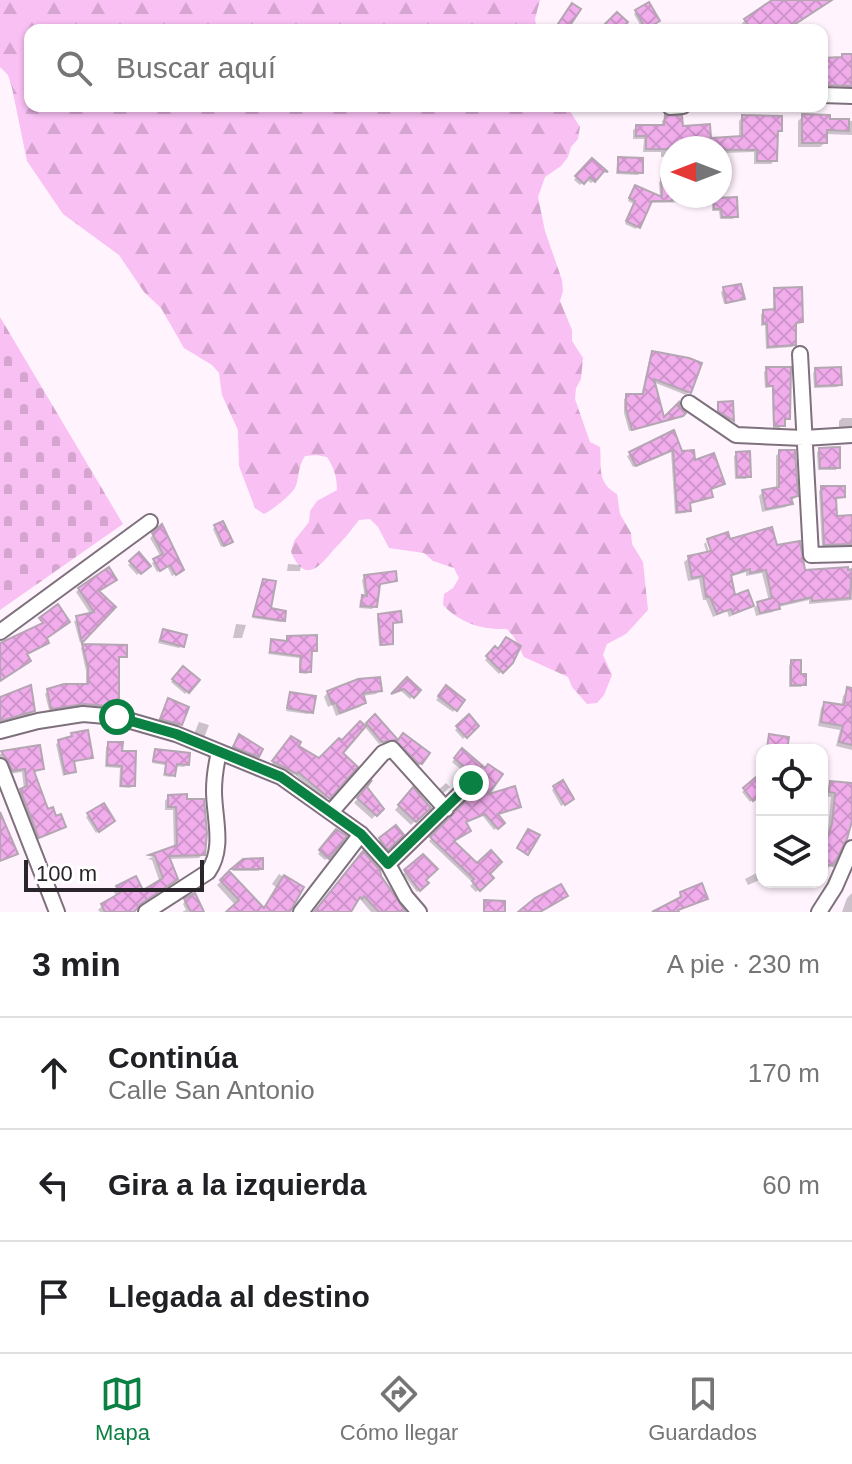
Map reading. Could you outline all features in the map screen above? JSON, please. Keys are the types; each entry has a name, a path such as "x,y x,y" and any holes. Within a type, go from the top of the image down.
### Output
{"street":[{"path":"828,95 852,96"},
{"path":"800,354 811,555 852,554"},
{"path":"689,403 736,435 804,438 852,435"},
{"path":"0,632 150,522"},
{"path":"0,731 38,721 100,714 147,724 281,777 361,834 388,864 406,897 419,912"},
{"path":"331,812 383,753 392,749 446,809"},
{"path":"146,912 208,872 215,863 214,791 219,752"},
{"path":"0,766 57,912"},
{"path":"388,864 471,783"},
{"path":"301,912 361,834"},
{"path":"819,912 835,887 852,848"}],"green space":[{"path":"0,0 540,0 536,24 24,24 24,112 571,112 580,127 578,139 561,166 545,177 538,197 545,231 562,280 560,301 572,330 572,341 583,358 575,399 590,442 600,447 603,479 617,494 620,514 643,562 648,610 626,634 607,644 603,655 612,675 597,703 587,704 572,687 568,677 524,657 507,629 472,624 450,611 443,605 444,594 453,588 459,578 454,568 433,561 424,553 389,548 370,519 359,520 315,568 303,569 297,563 291,552 294,541 309,522 310,511 317,501 337,490 332,465 327,457 305,456 295,488 289,495 264,514 255,508 239,466 238,430 222,395 219,373 212,365 184,348 161,308 144,292 119,255 63,214 27,161 12,88 8,75 0,67"},
{"path":"0,317 123,524 0,610"}],"building":[{"path":"772,0 832,0 795,24 748,24 744,19"},
{"path":"649,2 660,21 643,24 635,10"},
{"path":"572,3 581,9 571,24 558,24"},
{"path":"617,12 628,22 626,24 605,24"},
{"path":"842,54 852,54 852,86 828,85 828,58 842,57"},
{"path":"802,114 849,119 849,131 827,130 827,143 802,143"},
{"path":"665,115 682,116 683,126 710,124 711,136 660,136 660,149 646,149 646,136 636,136 636,125 664,125"},
{"path":"742,115 782,116 777,161 757,161 757,150 732,150 732,137 742,136"},
{"path":"618,157 643,158 643,173 618,172"},
{"path":"592,158 608,172 604,171 595,182 590,177 584,184 575,176"},
{"path":"635,185 660,196 660,201 652,201 640,228 626,221 635,201 629,198"},
{"path":"732,197 737,197 738,217 722,217 721,209 714,208 732,208"},
{"path":"741,284 745,299 726,303 723,287"},
{"path":"802,287 803,322 796,323 796,345 768,347 763,310 775,309 774,288"},
{"path":"652,351 702,363 691,393 654,379 664,417 679,402 686,413 683,416 632,430 626,409 626,394 643,394"},
{"path":"766,367 791,367 790,419 785,419 785,426 774,426 773,386 767,386"},
{"path":"841,367 842,385 816,386 815,368"},
{"path":"733,401 734,421 718,411 718,402"},
{"path":"674,430 682,451 694,450 695,460 714,453 725,484 711,489 713,497 690,503 691,511 677,512 673,450 636,466 629,452"},
{"path":"840,447 840,468 820,468 819,448"},
{"path":"779,450 795,450 798,496 791,498 793,504 766,509 762,490 779,487"},
{"path":"750,451 751,477 737,477 736,452"},
{"path":"821,486 845,486 845,497 836,498 837,516 852,515 852,544 824,545"},
{"path":"223,521 233,542 224,546 214,525"},
{"path":"162,524 184,570 176,575 170,565 160,571 153,559 163,554 152,533"},
{"path":"772,527 777,545 800,541 805,570 852,569 850,598 812,601 812,597 760,613 757,602 772,598 766,570 750,573 750,569 731,575 735,595 748,590 754,606 733,614 731,609 717,614 710,597 706,597 703,576 692,578 688,556 711,551 707,539 728,532 730,539"},
{"path":"139,552 151,566 141,574 129,561"},
{"path":"109,567 117,580 99,591 116,607 82,643 76,616 94,612 78,588"},
{"path":"396,571 397,581 380,584 377,607 361,606 362,595 367,596 364,575"},
{"path":"263,579 276,581 271,608 286,611 285,621 253,616"},
{"path":"58,604 70,622 47,638 49,643 27,654 31,661 0,681 0,643 43,623 39,618"},
{"path":"401,611 402,622 393,623 393,644 381,645 378,614"},
{"path":"163,629 187,635 184,647 160,640"},
{"path":"317,635 317,651 312,651 311,672 300,672 301,656 270,652 271,639 287,641 287,636"},
{"path":"506,637 521,646 513,663 503,673 486,656 495,646 498,649"},
{"path":"82,644 127,645 127,657 119,657 119,707 84,704 51,709 47,689 64,684 88,684 88,667"},
{"path":"791,660 801,660 801,674 806,674 806,685 791,685"},
{"path":"183,666 200,680 189,693 172,679"},
{"path":"380,677 382,691 363,693 366,703 340,713 336,703 332,704 327,691 358,679"},
{"path":"407,677 421,690 414,698 404,689 391,694"},
{"path":"31,685 35,711 0,721 0,697"},
{"path":"446,685 465,700 457,711 438,696"},
{"path":"847,687 852,688 852,745 839,742 843,726 821,722 824,702 844,705"},
{"path":"290,692 316,696 313,713 287,708"},
{"path":"168,698 189,707 182,725 160,719"},
{"path":"375,714 398,740 403,733 430,753 422,764 395,740 382,742 366,723"},
{"path":"469,714 479,726 467,738 456,726"},
{"path":"360,721 366,726 343,753 358,767 330,799 298,772 272,761 291,736 301,742 299,746 319,758"},
{"path":"88,730 93,758 74,761 76,772 65,774 58,740 72,736 71,733"},
{"path":"239,734 263,749 259,757 233,747"},
{"path":"769,734 789,737 788,744 768,744"},
{"path":"108,742 123,742 122,751 136,751 135,786 121,786 122,766 107,765"},
{"path":"40,745 44,769 34,771 48,809 53,807 56,816 61,814 66,827 39,838 20,789 27,786 25,769 13,771 1,751"},
{"path":"462,748 485,768 488,764 503,774 489,794 515,786 521,807 498,814 505,823 498,829 485,814 466,822 471,831 454,841 477,863 491,850 502,862 490,874 494,878 480,891 472,881 474,879 430,837 479,788 487,786 454,758"},
{"path":"155,749 190,753 189,765 177,764 175,776 165,774 166,763 153,761"},
{"path":"756,777 756,799 753,801 743,788"},
{"path":"372,780 367,787 384,809 377,816 357,798"},
{"path":"563,780 574,799 565,805 553,786"},
{"path":"830,781 852,783 852,821 833,866 828,865 828,836 835,793 829,792"},
{"path":"413,787 431,808 416,822 398,805"},
{"path":"187,794 187,799 204,799 205,855 169,856 178,879 134,912 105,912 101,904 120,893 116,886 136,876 143,890 163,878 155,856 149,855 177,845 176,807 168,807 168,795"},
{"path":"104,803 115,821 99,832 87,813"},
{"path":"0,812 18,854 0,861"},
{"path":"396,825 404,835 388,850 379,838"},
{"path":"336,829 347,836 329,859 319,850"},
{"path":"528,829 540,835 528,855 517,848"},
{"path":"363,851 380,870 406,912 379,912 364,896 362,899 360,897 351,912 314,912"},
{"path":"423,854 438,869 420,891 404,870"},
{"path":"263,858 263,869 231,869 243,859"},
{"path":"229,871 264,908 284,875 304,887 290,912 226,912 239,900 220,880"},
{"path":"702,883 708,899 679,912 652,912 681,897 680,892"},
{"path":"561,884 568,896 540,912 518,912 535,898"},
{"path":"195,893 204,912 191,912 184,899"},
{"path":"484,900 505,901 505,912 484,912"}],"route":[{"path":"117,717 176,734 281,777 361,834 388,864 471,783"}]}
